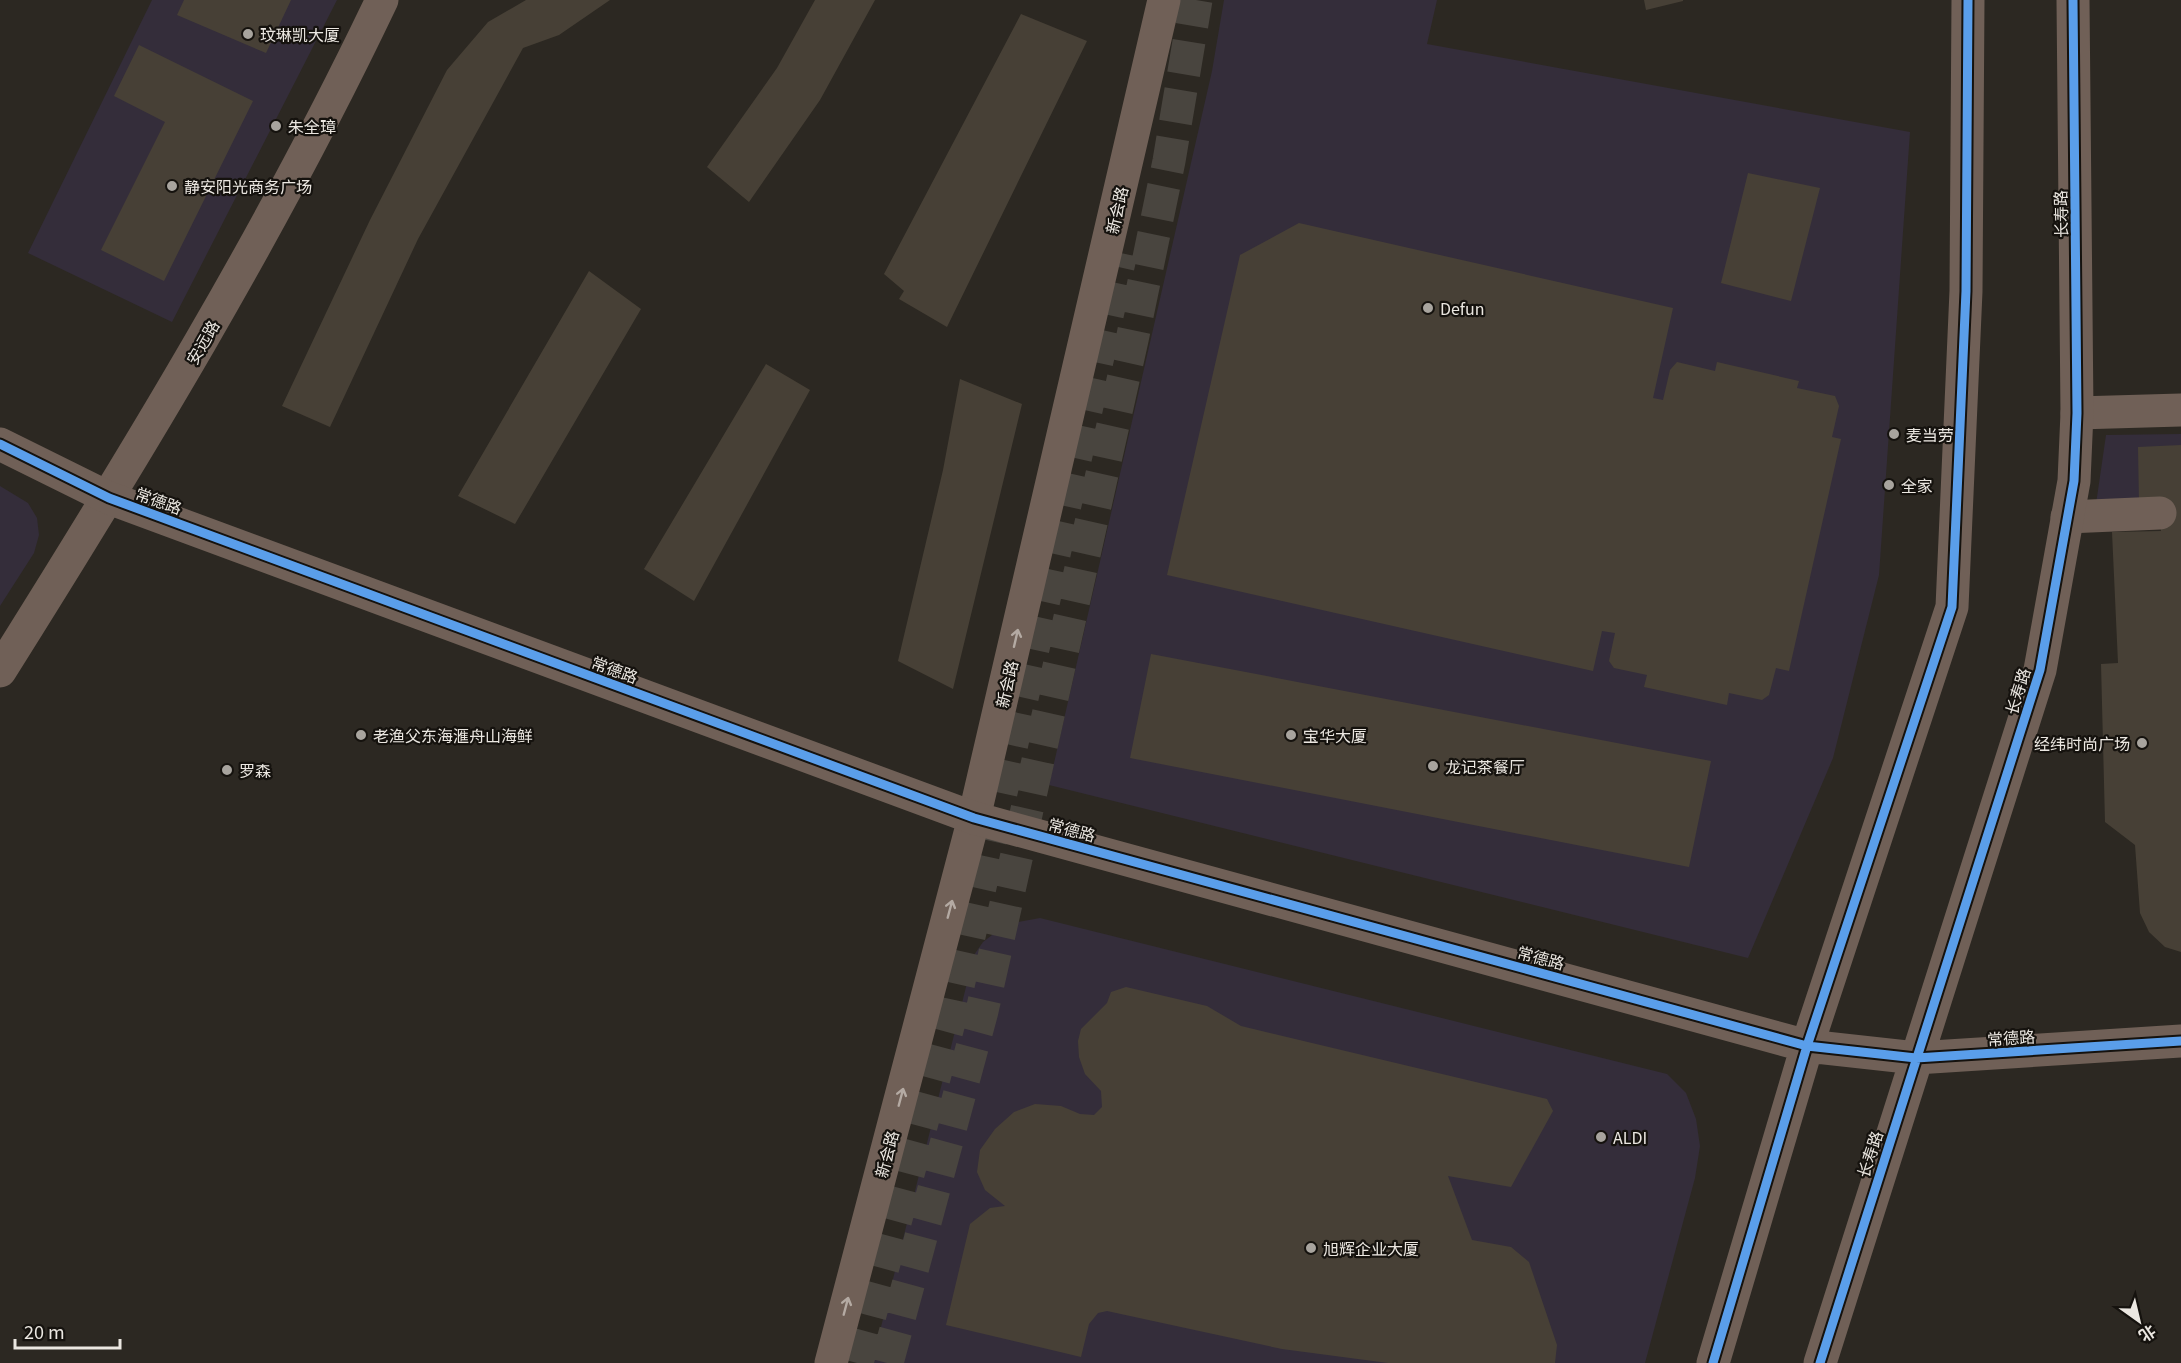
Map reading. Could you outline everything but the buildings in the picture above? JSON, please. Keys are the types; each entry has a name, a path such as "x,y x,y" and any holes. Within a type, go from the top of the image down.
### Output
{"main road":[{"name":"安远路","path":"0,671 109,498 248,261 332,105 382,0"},
{"name":"新会路","path":"831,1363 974,818 1164,0"},
{"path":"1713,1363 1807,1046 1952,607 1966,291 1968,0"},
{"name":"长寿路","path":"1820,1363 2040,670 2074,481 2077,412 2073,0"},
{"path":"2077,412 2181,410"},
{"name":"常德路","path":"0,444 109,498 974,818 1807,1046 1916,1058 2181,1041"},
{"path":"2067,517 2160,513"}],"shaded area":[{"path":"152,0 337,0 172,322 28,253"},
{"path":"1224,0 1437,0 1427,44 1910,132 1879,575 1833,758 1748,958 1049,785 1212,71"},
{"path":"2181,434 2181,501 2096,504 2106,435"},
{"path":"0,486 28,503 37,518 39,535 34,553 0,606"},
{"path":"1040,918 1667,1074 1686,1093 1696,1119 1700,1146 1695,1178 1645,1363 872,1363 974,955 983,942 996,932 1018,922"}],"tunnel":[{"path":"887,1363 982,1011 1132,340 1169,161 1196,0"},
{"path":"857,1363 954,1004 1121,253"}],"cycle path":[{"path":"1713,1363 1807,1046 1952,607 1966,291 1968,0"},
{"path":"1820,1363 2040,670 2074,481 2077,413 2073,0"},
{"path":"0,444 109,498 974,818 1807,1046 1916,1058 2181,1041"}],"place":[{"name":"玟琳凯大厦","path":"248,34"},
{"name":"朱全璋","path":"276,126"},
{"name":"静安阳光商务广场","path":"172,186"},
{"name":"Defun","path":"1428,308"},
{"name":"麦当劳","path":"1894,434"},
{"name":"全家","path":"1889,485"},
{"name":"老渔父东海滙舟山海鲜","path":"361,735"},
{"name":"宝华大厦","path":"1291,735"},
{"name":"经纬时尚广场","path":"2142,743"},
{"name":"龙记茶餐厅","path":"1433,766"},
{"name":"罗森","path":"227,770"},
{"name":"ALDI","path":"1601,1137"},
{"name":"旭辉企业大厦","path":"1311,1248"}]}
